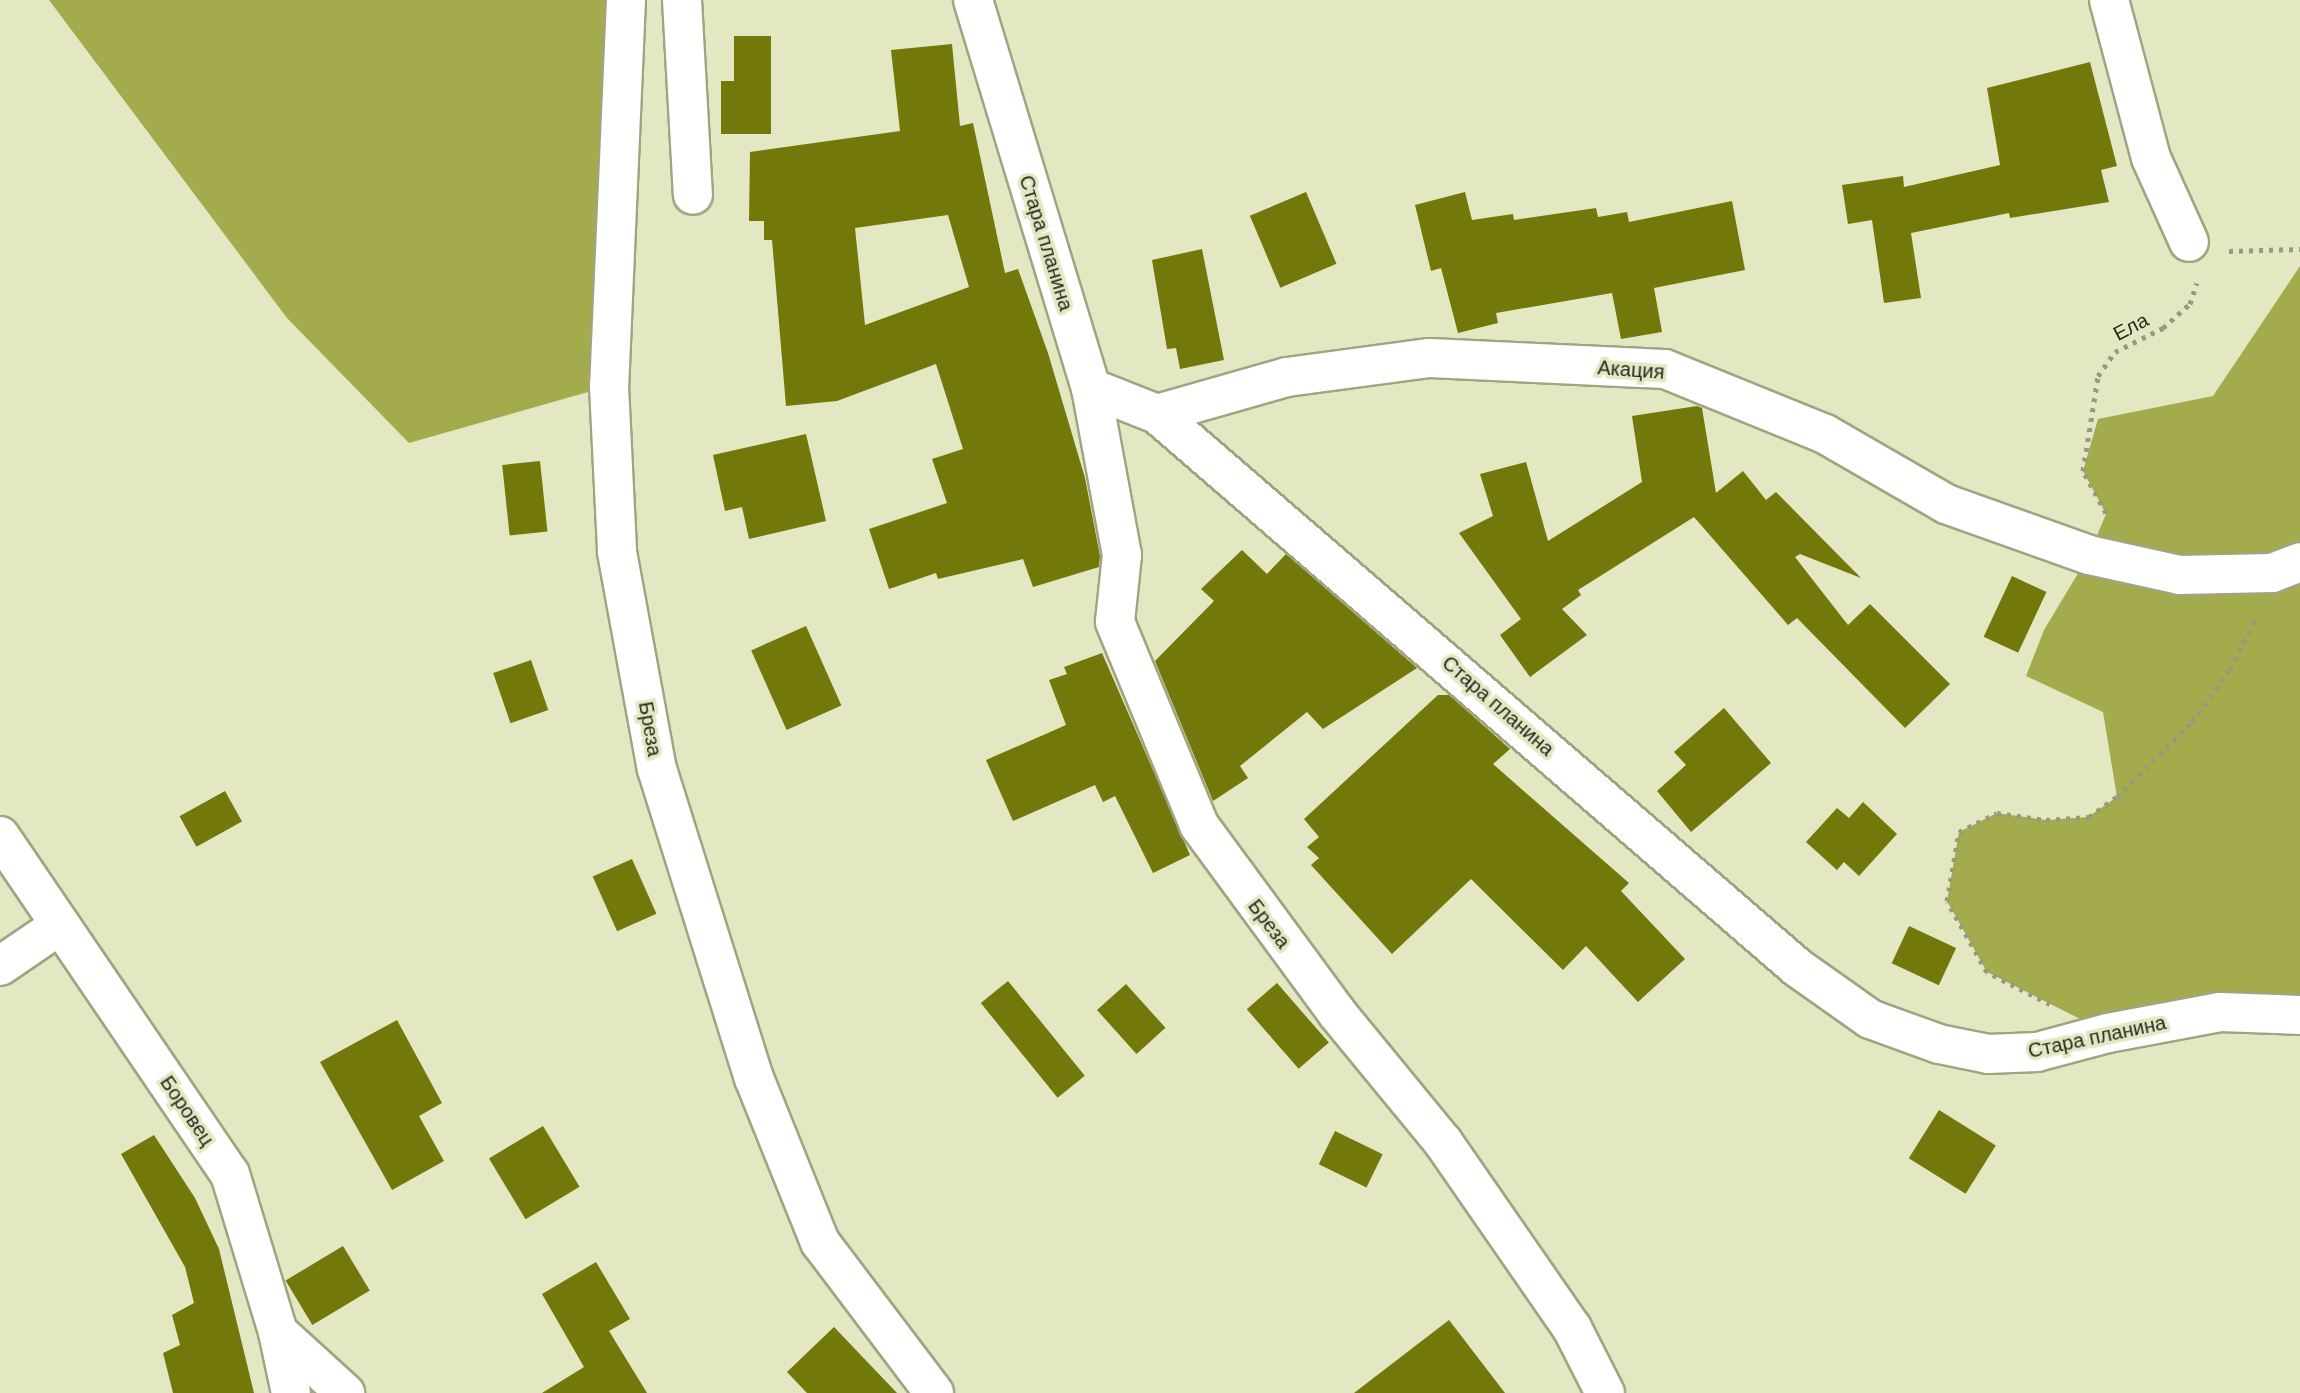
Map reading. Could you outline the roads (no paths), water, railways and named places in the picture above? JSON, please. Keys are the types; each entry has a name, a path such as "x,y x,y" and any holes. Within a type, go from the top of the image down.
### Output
{"street":[{"name":"Бреза","path":"626,0 609,386 617,552 657,769 754,1078 820,1242 934,1393"},
{"path":"682,0 693,195"},
{"name":"Стара планина","path":"973,0 1091,388 1157,414 1798,968 1870,1019 1939,1044 1988,1054 2037,1052 2108,1033 2220,1012 2300,1015"},
{"path":"2109,0 2151,158 2189,242"},
{"name":"Акация","path":"1157,414 1287,377 1430,358 1665,369 1825,434 1946,504 2082,552 2180,575 2286,567"},
{"name":"Бреза","path":"1091,388 1122,555 1115,622 1199,825 1337,1013 1443,1142 1572,1328 1605,1393"},
{"name":"Боровец","path":"0,836 230,1174 278,1332 291,1393"},
{"path":"0,966 60,925"},
{"path":"278,1332 345,1393"}]}
